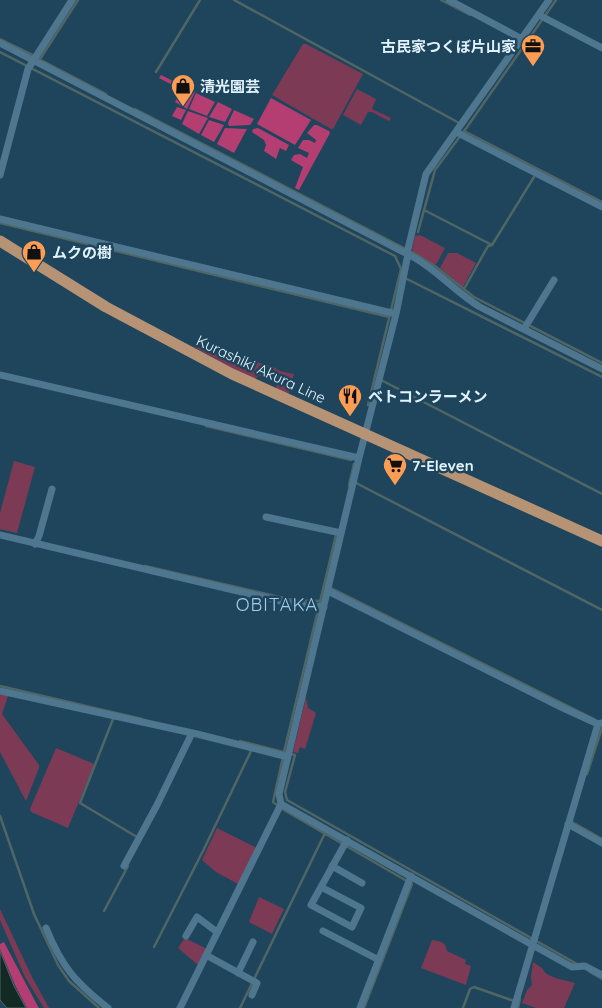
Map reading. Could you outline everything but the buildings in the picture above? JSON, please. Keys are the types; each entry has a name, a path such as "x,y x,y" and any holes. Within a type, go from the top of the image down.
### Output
{"main road":[{"name":"Kurashiki Akura Line","path":"0,241 106,307 163,339 241,378 299,406 602,540"}],"street":[{"path":"0,175 30,65 72,0"},
{"path":"449,0 522,39"},
{"path":"180,1008 280,806 279,794 286,755 321,606 328,592 356,457 366,434 392,313 404,277 407,254 426,174 460,130 522,39 542,16 549,0"},
{"path":"542,16 602,48"},
{"path":"0,43 30,65 407,254 426,265 471,301 526,326 602,369"},
{"path":"460,130 602,207"},
{"path":"0,219 392,313"},
{"path":"526,326 554,280"},
{"path":"0,375 356,457"},
{"path":"36,542 52,489"},
{"path":"266,517 341,533"},
{"path":"0,536 36,542 293,604 321,606"},
{"path":"328,592 563,708 600,723 514,1008"},
{"path":"0,691 286,755"},
{"path":"124,866 192,733"},
{"path":"280,806 410,879 533,941 572,966 585,966 602,975"},
{"path":"570,825 602,843"},
{"path":"321,887 361,908 352,927 312,905 321,887 332,866 345,843"},
{"path":"332,866 362,884"},
{"path":"360,1008 410,879"},
{"path":"186,936 196,917 217,932"},
{"path":"46,928 71,976 108,1008"},
{"path":"323,931 379,960"},
{"path":"238,973 253,942"},
{"path":"206,955 257,983 252,995"}],"shaded area":[{"path":"303,44 363,74 333,129 272,95"},
{"path":"161,75 195,92 187,109 175,102 182,90 159,78"},
{"path":"357,89 376,99 372,109 391,119 389,121 372,112 368,112 361,125 343,115"},
{"path":"196,93 215,102 207,116 189,109"},
{"path":"271,98 311,120 295,145 257,124"},
{"path":"218,102 232,109 225,122 209,117"},
{"path":"177,107 186,110 181,120 172,116"},
{"path":"234,110 254,119 250,125 229,126 228,123"},
{"path":"188,111 208,118 199,134 182,124"},
{"path":"209,120 224,125 214,142 201,135"},
{"path":"314,125 330,133 299,190 295,188 303,167 291,160 294,155 300,154 307,158 309,153 298,148 303,140 315,143 316,140 307,133"},
{"path":"225,128 247,129 234,153 217,144"},
{"path":"258,128 289,145 286,151 280,148 276,159 264,151 266,145 264,140 252,132 253,129"},
{"path":"420,235 445,248 437,263 433,265 413,252 415,236"},
{"path":"448,253 457,253 476,263 463,287 440,268"},
{"path":"192,346 272,366 280,371 294,374 288,396 275,390 277,384 258,375 255,381"},
{"path":"14,461 35,467 17,533 0,529 0,513"},
{"path":"0,694 8,696 2,714 39,765 26,801 0,752"},
{"path":"306,697 308,708 316,713 305,749 300,747 298,753 293,752"},
{"path":"56,748 94,765 68,828 31,812 30,809"},
{"path":"217,828 257,848 238,884 216,872 202,860"},
{"path":"259,897 284,909 272,934 249,922"},
{"path":"0,909 49,1008 44,1008 25,977 0,920"},
{"path":"184,939 207,949 198,965 178,948"},
{"path":"432,940 442,942 447,951 466,960 465,964 471,966 466,985 421,968"},
{"path":"4,942 39,1008 27,1008 0,949 0,944"},
{"path":"0,951 14,986 26,1008 7,1008 0,1000"},
{"path":"533,962 547,974 575,983 564,1008 536,1008 522,1003 527,990 532,985"}],"waterway":[{"path":"40,59 78,0"},
{"path":"156,72 200,0"},
{"path":"234,0 461,124"},
{"path":"441,0 470,15"},
{"path":"418,232 435,170 556,0"},
{"path":"0,39 33,55"},
{"path":"0,52 395,256 401,269 368,405"},
{"path":"39,59 106,94"},
{"path":"135,109 404,248"},
{"path":"464,131 602,202"},
{"path":"464,289 488,246 492,245 534,177"},
{"path":"424,210 492,245"},
{"path":"0,223 389,317"},
{"path":"412,252 435,266 474,297 602,363"},
{"path":"405,278 602,377"},
{"path":"381,380 602,494"},
{"path":"206,426 351,460"},
{"path":"349,485 354,464"},
{"path":"356,483 602,610"},
{"path":"284,752 336,535"},
{"path":"145,566 293,600 320,601"},
{"path":"331,588 594,719"},
{"path":"0,686 142,719"},
{"path":"113,719 80,803 137,837"},
{"path":"587,774 602,728"},
{"path":"240,741 295,755 285,792 287,800 577,964"},
{"path":"154,947 252,749"},
{"path":"283,757 273,802 412,884 364,1008"},
{"path":"0,816 34,914 58,965 69,981 99,1008"},
{"path":"572,822 602,839"},
{"path":"240,1008 325,833"},
{"path":"104,911 128,866"},
{"path":"590,972 602,979"},
{"path":"463,1008 470,989 474,987 514,1001"},
{"path":"518,1008 520,999"}],"place":[{"name":"古民家つくぼ片山家","path":"533,67"},
{"name":"清光園芸","path":"183,107"},
{"name":"ムクの樹","path":"34,273"},
{"name":"ベトコンラーメン","path":"350,417"},
{"name":"7-Eleven","path":"395,486"}],"district":[{"name":"OBITAKA","path":"277,604"}]}
